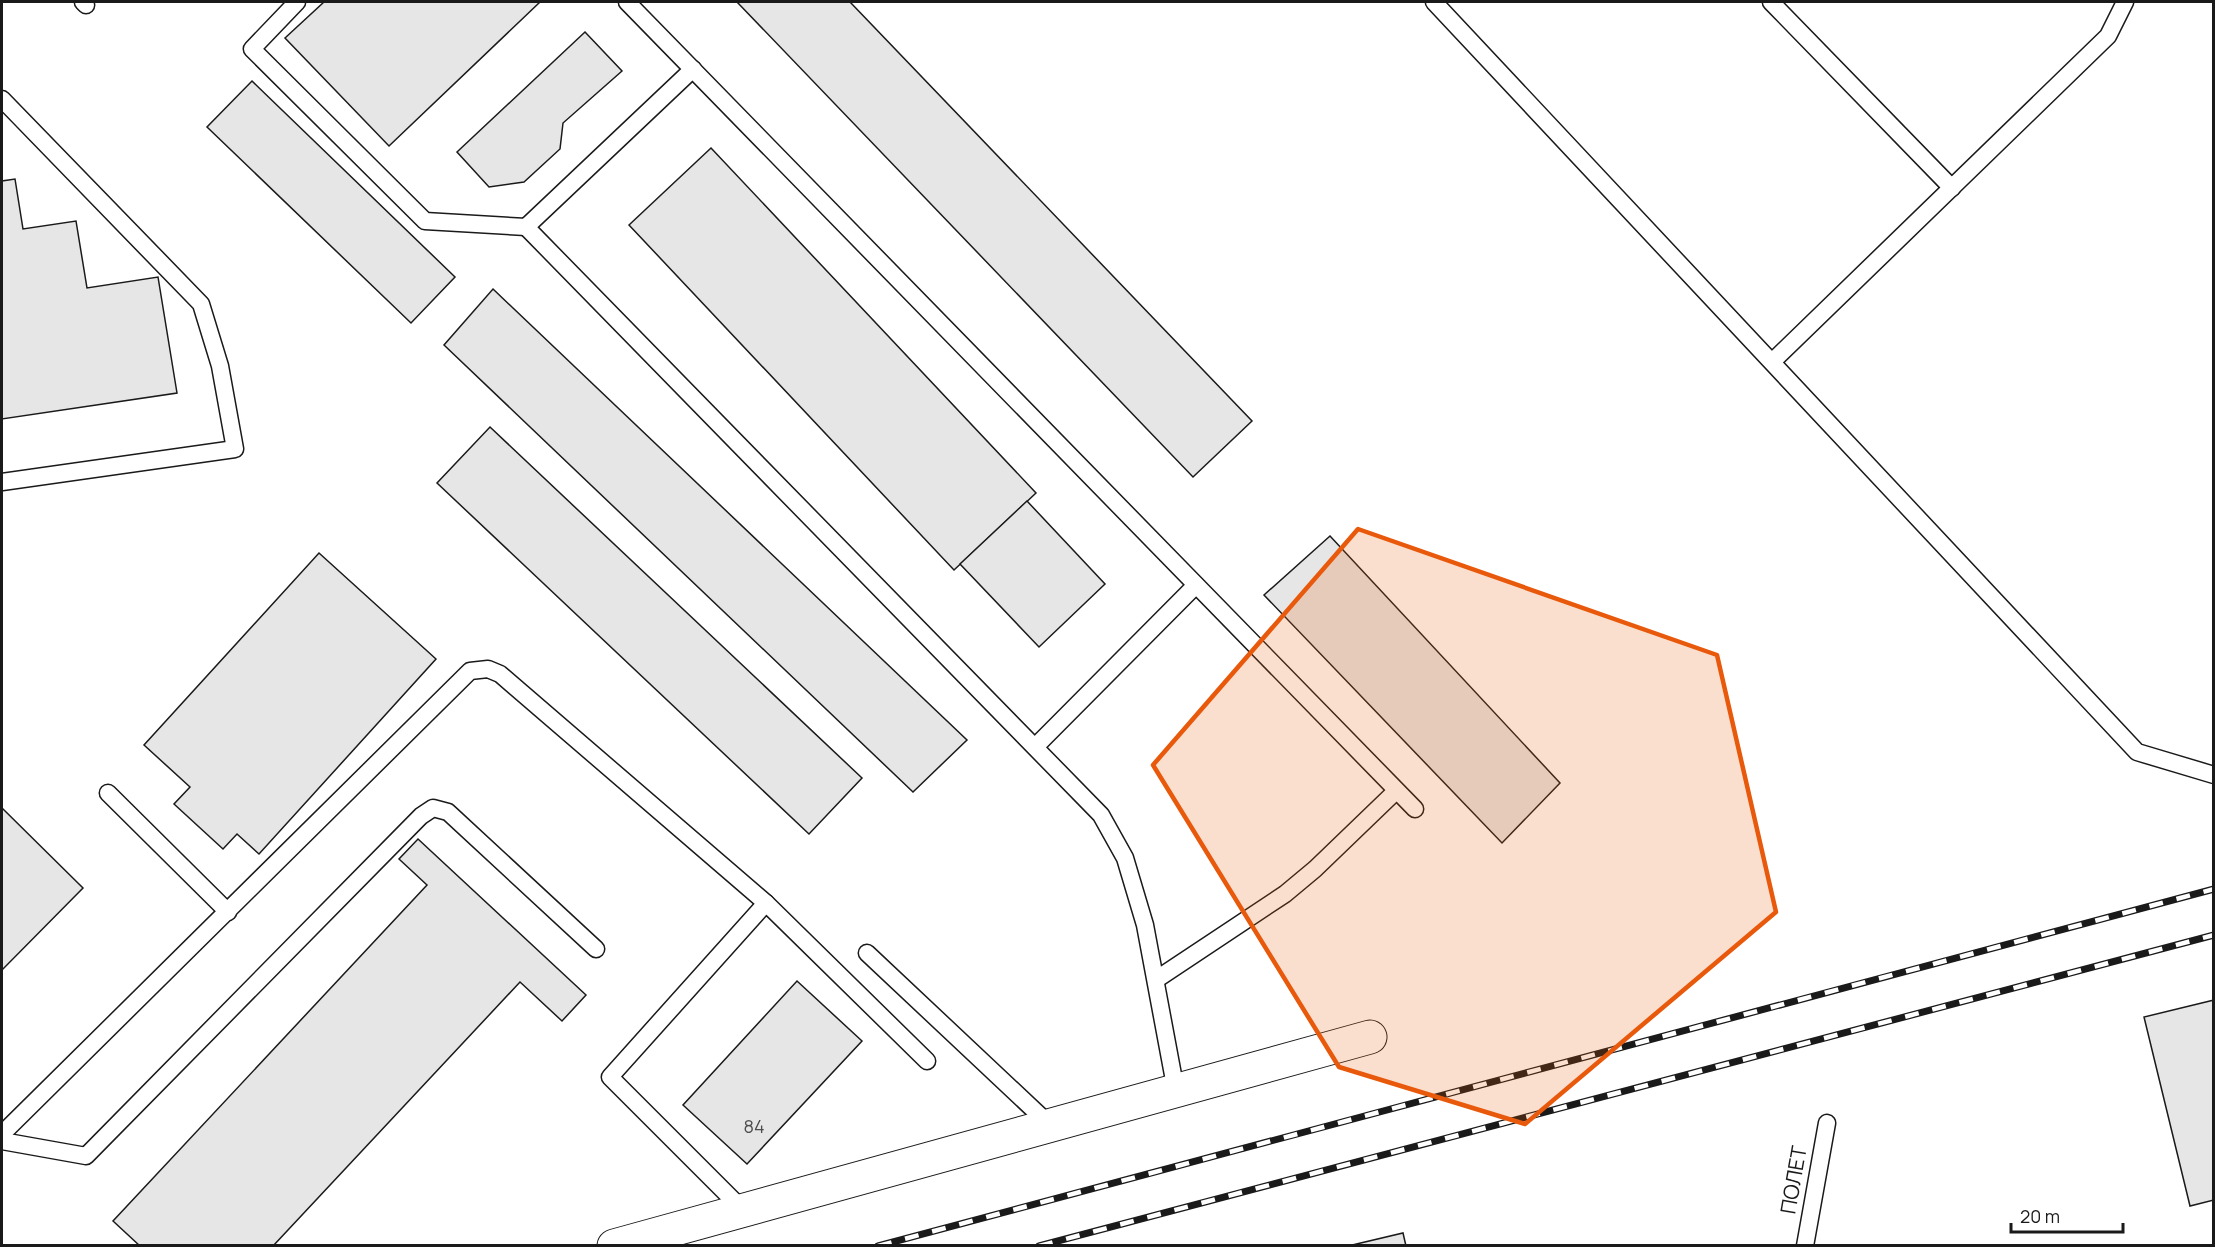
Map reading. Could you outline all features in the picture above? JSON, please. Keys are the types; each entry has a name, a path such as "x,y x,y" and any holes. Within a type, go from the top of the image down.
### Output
{"street":[{"path":"614,1245 1370,1037"}],"lane":[{"path":"297,2 252,49 425,222 526,227 1101,815 1125,858 1145,925 1157,979 1176,1091"},
{"path":"627,2 1414,809"},
{"path":"1434,2 2137,752 2214,775"},
{"path":"1772,2 1952,188"},
{"path":"1772,362 2108,36 2125,2"},
{"path":"526,227 693,69"},
{"path":"2,99 201,304 220,366 235,449 2,482"},
{"path":"1035,747 1196,585"},
{"path":"2,1134 458,681 471,671 488,669 500,674 766,903 927,1061"},
{"path":"1157,979 1292,888 1396,791"},
{"path":"108,793 228,912"},
{"path":"2,1141 86,1156 420,816 434,808 448,812 596,949"},
{"path":"743,1210 610,1077 766,903"},
{"path":"867,953 1051,1126"},
{"name":"ПОЛЕТ","path":"1805,1245 1827,1123"}],"highlighted area":[{"path":"1358,529 1717,655 1776,912 1525,1124 1339,1067 1153,765"}],"building":[{"path":"324,2 540,2 389,146 285,38"},
{"path":"737,2 850,2 1252,421 1193,477"},
{"path":"585,32 622,71 563,123 560,149 524,182 489,187 457,152"},
{"path":"252,81 455,277 411,323 207,127"},
{"path":"711,148 1036,493 954,570 629,225"},
{"path":"15,179 23,229 76,221 87,288 158,277 177,393 2,419 2,181"},
{"path":"493,289 967,740 913,792 444,345"},
{"path":"490,427 862,778 809,834 437,483"},
{"path":"1027,501 1105,584 1039,647 960,564"},
{"path":"1330,536 1560,783 1502,843 1264,595"},
{"path":"319,553 436,659 259,854 237,834 223,849 174,804 190,787 144,745"},
{"path":"2,808 83,888 2,970"},
{"path":"418,839 586,995 562,1021 520,982 273,1246 140,1246 113,1221 427,885 399,859"},
{"path":"797,981 862,1041 747,1164 683,1105"},
{"path":"2214,1000 2214,1200 2190,1206 2144,1017"},
{"path":"1403,1233 1406,1246 1348,1246"}],"railway":[{"path":"878,1246 2214,889"},
{"path":"1039,1246 2214,935"}]}
